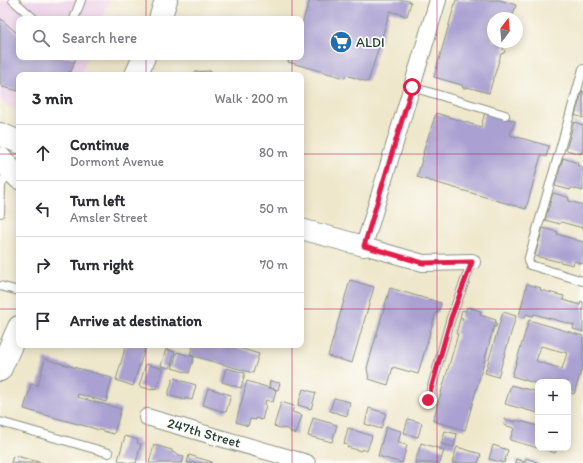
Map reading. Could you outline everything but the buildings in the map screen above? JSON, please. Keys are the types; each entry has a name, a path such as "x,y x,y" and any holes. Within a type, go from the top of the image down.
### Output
{"main road":[{"path":"161,16 166,0"},
{"path":"137,72 143,60"},
{"path":"0,134 16,141"},
{"path":"0,370 16,335"}],"street":[{"path":"364,246 438,0"},
{"path":"304,230 423,263 472,262"},
{"name":"247th Street","path":"147,417 307,463"}],"lane":[{"path":"13,0 31,16"},
{"path":"75,16 81,0"},
{"path":"582,74 528,261 530,265 583,281"},
{"path":"412,87 505,115"},
{"path":"0,213 1,185 10,169"},
{"path":"428,400 451,318 472,262"},
{"path":"0,286 16,290"},
{"path":"0,422 109,453"}],"shaded area":[{"path":"0,0 110,0 103,16 16,16 16,60 87,60 82,72 16,72 16,110 7,106 0,99"}],"place":[{"name":"ALDI","path":"341,42"}],"route":[{"path":"412,87 364,246 423,263 472,262 451,318 428,400"}]}
